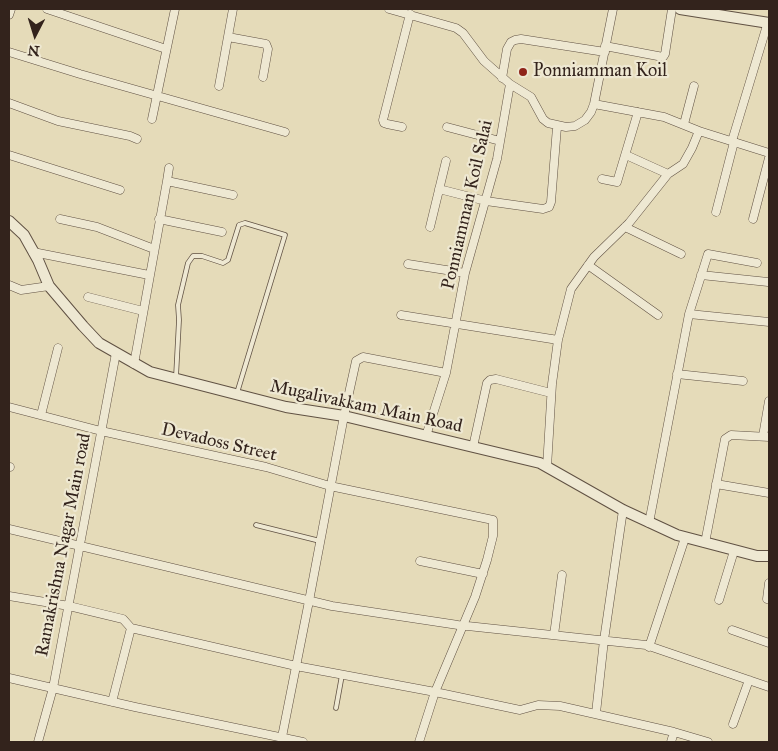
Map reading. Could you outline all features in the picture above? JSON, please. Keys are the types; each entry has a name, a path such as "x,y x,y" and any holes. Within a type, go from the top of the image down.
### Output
{"street":[{"path":"9,15 11,9"},
{"path":"47,9 166,49"},
{"path":"152,119 175,9"},
{"path":"219,86 233,9"},
{"path":"389,9 456,28 463,33 484,61 502,78 527,93 548,124 557,127 575,126 585,120 593,108 613,9"},
{"path":"502,78 508,45 515,40 521,39 663,57 672,9"},
{"path":"680,9 769,23 733,141 716,212"},
{"path":"402,127 384,123 383,120 410,14"},
{"path":"228,37 266,44 268,50 263,77"},
{"path":"9,52 285,132"},
{"name":"Ponniamman Koil Salai","path":"426,436 446,373 465,273 486,201 500,141 510,84"},
{"path":"684,124 694,86"},
{"path":"9,103 58,121 137,139"},
{"path":"593,108 638,112 664,117 698,131 769,153"},
{"path":"602,180 617,182 638,112"},
{"path":"447,126 500,141"},
{"path":"440,189 486,201 543,209 548,208 552,202 557,127"},
{"path":"548,467 551,393 558,340 572,289 594,257 625,227 668,174 682,164 692,148 698,131"},
{"path":"9,155 120,190"},
{"path":"626,155 668,174"},
{"path":"753,219 769,158"},
{"path":"430,227 446,161"},
{"path":"134,364 169,168"},
{"path":"167,181 232,195"},
{"path":"60,219 97,228 154,249"},
{"path":"159,220 222,232"},
{"name":"Mugalivakkam Main Road","path":"9,221 24,235 49,286 99,344 150,372 286,407 344,416 540,463 623,510 685,538 757,556 769,556"},
{"path":"625,227 681,254"},
{"path":"33,252 149,275"},
{"path":"649,523 689,314 708,254 757,262"},
{"path":"408,264 465,273"},
{"path":"588,265 658,315"},
{"path":"701,275 768,282"},
{"path":"9,285 21,290 49,286"},
{"path":"88,297 143,311"},
{"path":"689,314 769,322"},
{"path":"401,315 558,340"},
{"path":"41,415 58,348"},
{"name":"Ramakrishna Nagar Main road","path":"38,742 53,688 116,353"},
{"path":"281,740 356,361 363,357 446,373"},
{"path":"677,374 743,381"},
{"path":"473,447 487,383 490,380 496,379 551,393"},
{"path":"705,543 723,443 731,435 766,436 769,401"},
{"name":"Devadoss Street","path":"9,407 101,431 266,467 330,486 487,517 493,520 493,536 483,574"},
{"path":"716,484 769,492"},
{"path":"596,713 604,640 623,510"},
{"path":"9,529 332,606 462,625 604,640 650,647 769,687"},
{"path":"650,647 685,538"},
{"path":"719,600 734,550"},
{"path":"418,742 435,692 483,574 420,561"},
{"path":"554,635 562,575"},
{"path":"767,599 769,583"},
{"path":"9,596 69,606 123,619 131,628 296,666 520,710 538,705 560,706 596,713 708,742"},
{"path":"112,702 131,628"},
{"path":"732,630 769,643"},
{"path":"9,678 281,740 303,742"},
{"path":"733,724 749,680"},
{"path":"671,742 674,732"}],"lane":[{"path":"175,379 179,320 178,305 188,263 193,256 202,256 222,263 228,260 239,225 245,223 285,235 237,394"},
{"path":"256,525 320,541"},
{"path":"336,708 342,675"}],"place":[{"name":"Ponniamman Koil","path":"523,72"}]}
